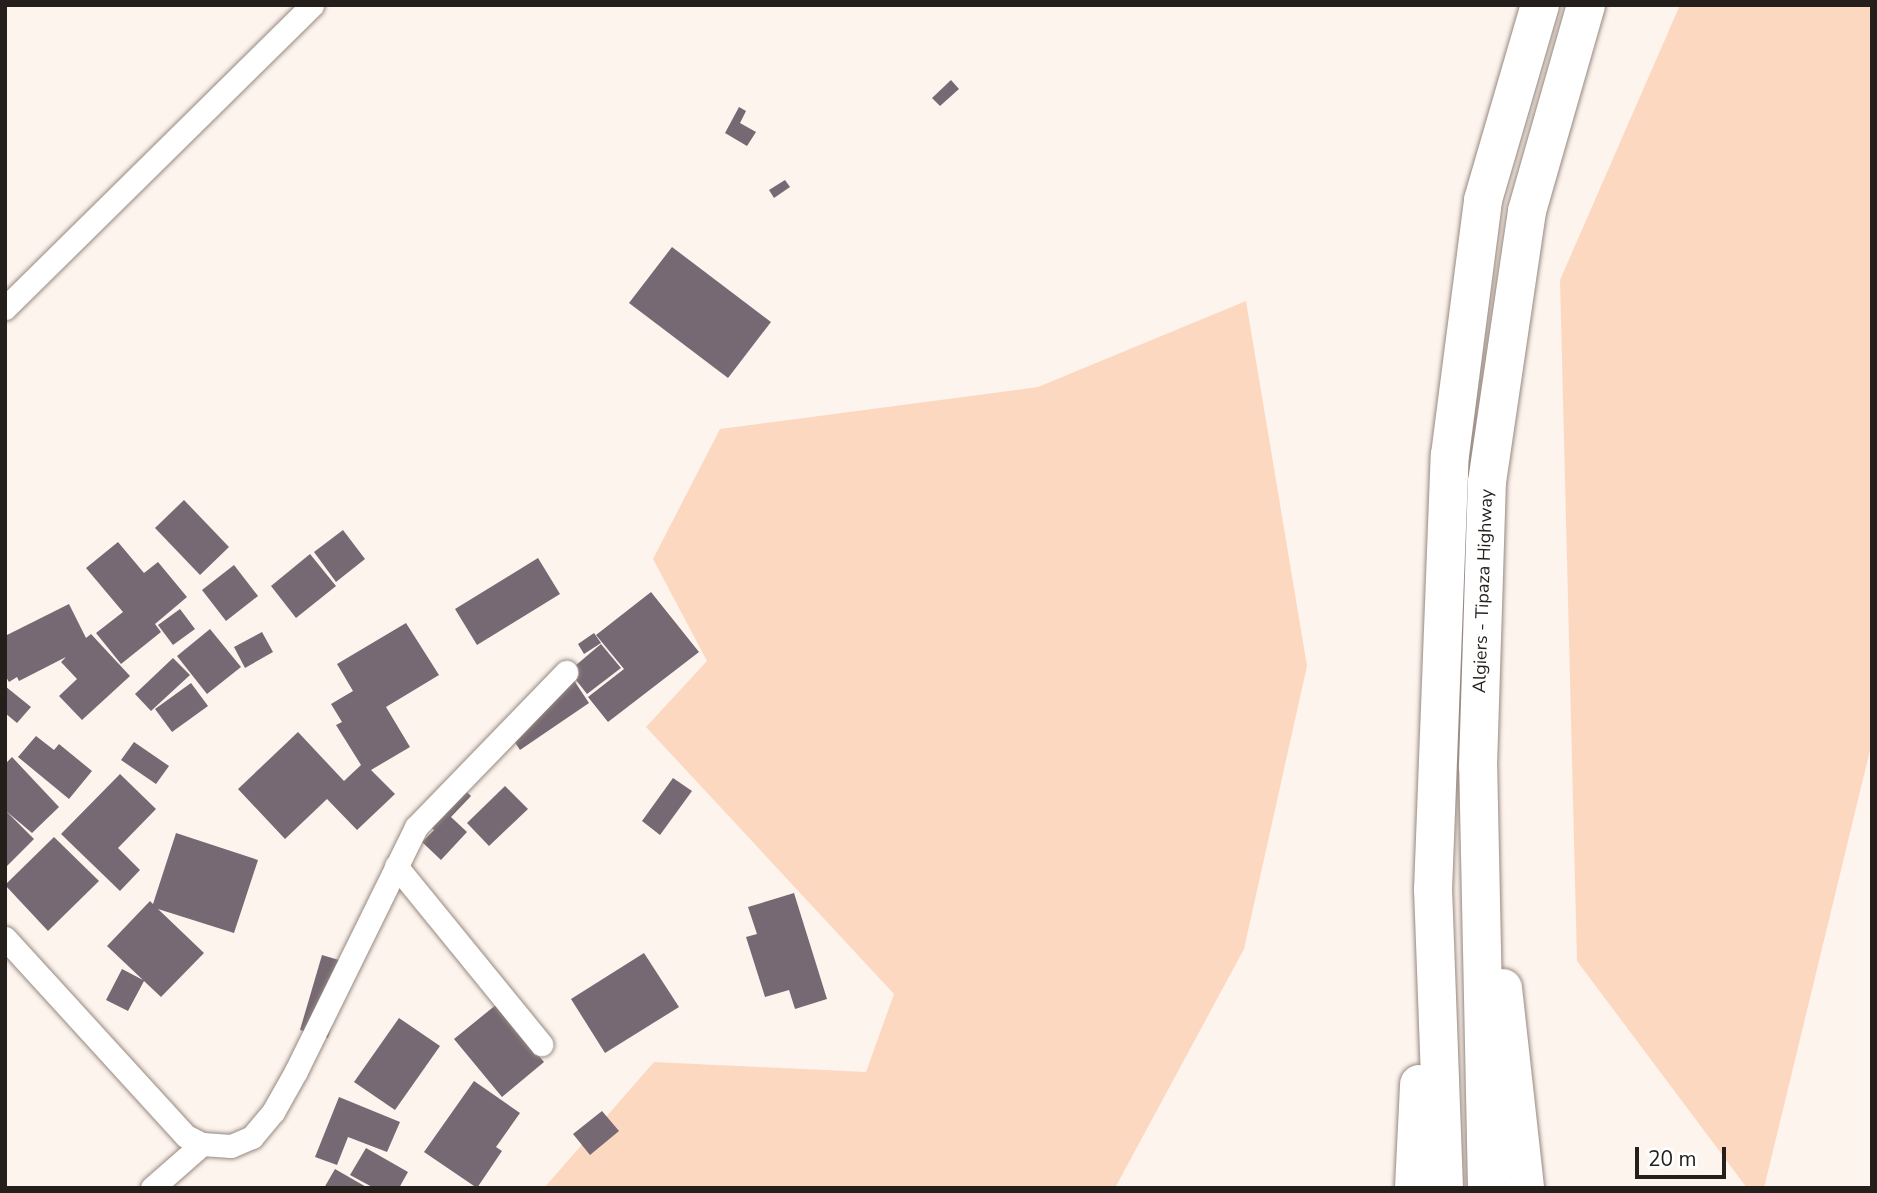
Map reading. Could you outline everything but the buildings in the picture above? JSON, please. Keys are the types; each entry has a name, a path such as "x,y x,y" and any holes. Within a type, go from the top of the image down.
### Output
{"highway":[{"path":"1414,1188 1433,890 1450,454 1483,200 1540,5"},
{"name":"Algiers - Tipaza Highway","path":"1487,1188 1479,823 1487,482 1527,211 1586,5"},
{"path":"1479,823 1507,1018 1525,1188"},
{"path":"1433,890 1444,1188"}],"street":[{"path":"5,308 312,5"},
{"path":"5,938 186,1136 202,1144 231,1146 252,1137 273,1112 415,827 455,781 566,672"},
{"path":"396,866 541,1044"},
{"path":"152,1188 202,1144"}],"shaded area":[{"path":"1680,5 1872,5 1872,742 1764,1188 1747,1188 1577,961 1560,280"},
{"path":"1246,301 1307,666 1244,949 1115,1188 544,1188 654,1062 866,1072 894,994 646,727 707,661 653,559 720,429 1038,387"}]}
